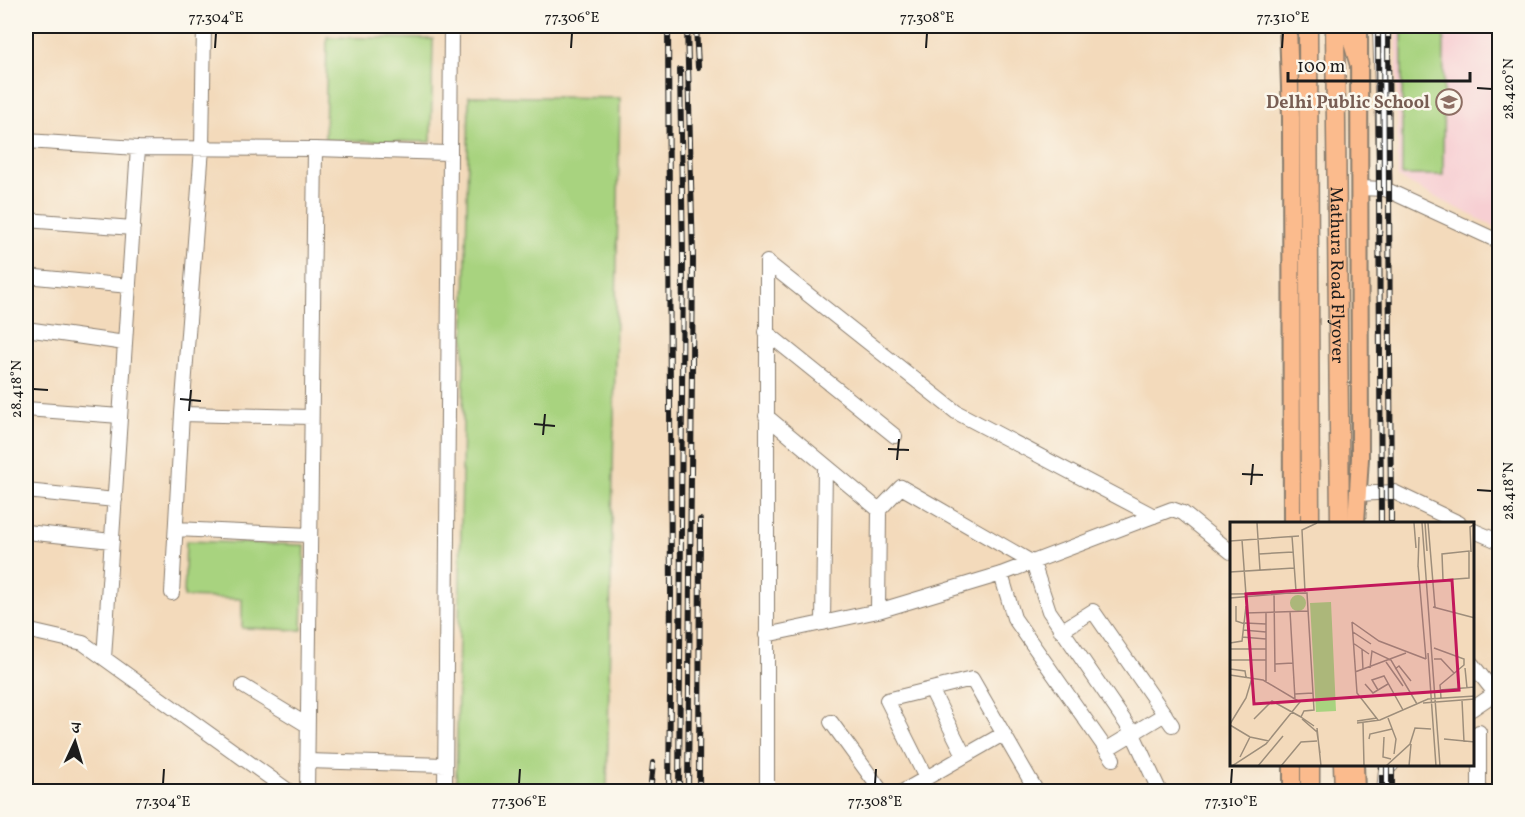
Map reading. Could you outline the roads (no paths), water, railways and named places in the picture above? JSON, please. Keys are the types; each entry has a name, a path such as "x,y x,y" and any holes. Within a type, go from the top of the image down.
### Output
{"highway":[{"name":"Mathura Road Flyover","path":"1308,26 1310,522"},
{"name":"Mathura Road Flyover","path":"1335,26 1340,522"},
{"path":"1348,26 1359,63"},
{"path":"1310,766 1310,792"},
{"path":"1343,766 1344,792"}],"main road":[{"path":"1288,26 1291,130 1292,522"},
{"path":"1356,522 1360,458 1359,26"},
{"path":"1292,766 1292,792"},
{"path":"1355,766 1356,792"},
{"path":"1361,766 1362,792"}],"street":[{"path":"172,593 182,414 202,148 204,26"},
{"path":"445,792 451,26"},
{"path":"1380,26 1385,189"},
{"path":"26,141 138,148 315,149 449,153"},
{"path":"104,658 138,148"},
{"path":"307,792 315,149"},
{"path":"1360,188 1385,189 1500,242"},
{"path":"26,220 133,228"},
{"path":"767,792 767,262 956,412 1154,516"},
{"path":"26,276 129,286"},
{"path":"26,328 125,344"},
{"path":"766,332 895,436"},
{"path":"26,409 120,416"},
{"path":"182,414 311,417"},
{"path":"766,417 879,510"},
{"path":"823,623 825,466"},
{"path":"878,611 879,510 901,487 1033,563 1049,611 1132,732 1160,792"},
{"path":"26,491 115,500"},
{"path":"1358,494 1394,492 1457,522"},
{"path":"766,635 878,611 1001,574 1172,509 1183,513 1230,552"},
{"path":"176,528 310,535"},
{"path":"1474,530 1500,542"},
{"path":"26,532 112,541"},
{"path":"1001,574 1014,618 1110,754 1132,732 1168,719 1093,611 1061,631"},
{"path":"26,630 83,643 290,792"},
{"path":"1474,665 1497,692 1474,708"},
{"path":"926,778 887,700 972,679 1037,792"},
{"path":"243,686 307,725"},
{"path":"931,689 964,755"},
{"path":"831,722 882,792"},
{"path":"1479,732 1479,792"},
{"path":"902,792 1003,734"},
{"path":"307,761 445,765"},
{"path":"1384,792 1386,770 1391,766"}],"railway":[{"path":"668,26 671,594 669,792"},
{"path":"687,26 693,259 688,792"},
{"path":"696,26 698,67"},
{"path":"1378,26 1381,522"},
{"path":"1388,26 1391,522"},
{"path":"679,792 683,259 680,70"},
{"path":"699,792 700,520"},
{"path":"650,792 653,763"},
{"path":"1382,766 1382,792"},
{"path":"1392,766 1392,792"}],"place":[{"name":"Delhi Public School","path":"1449,102"}]}
